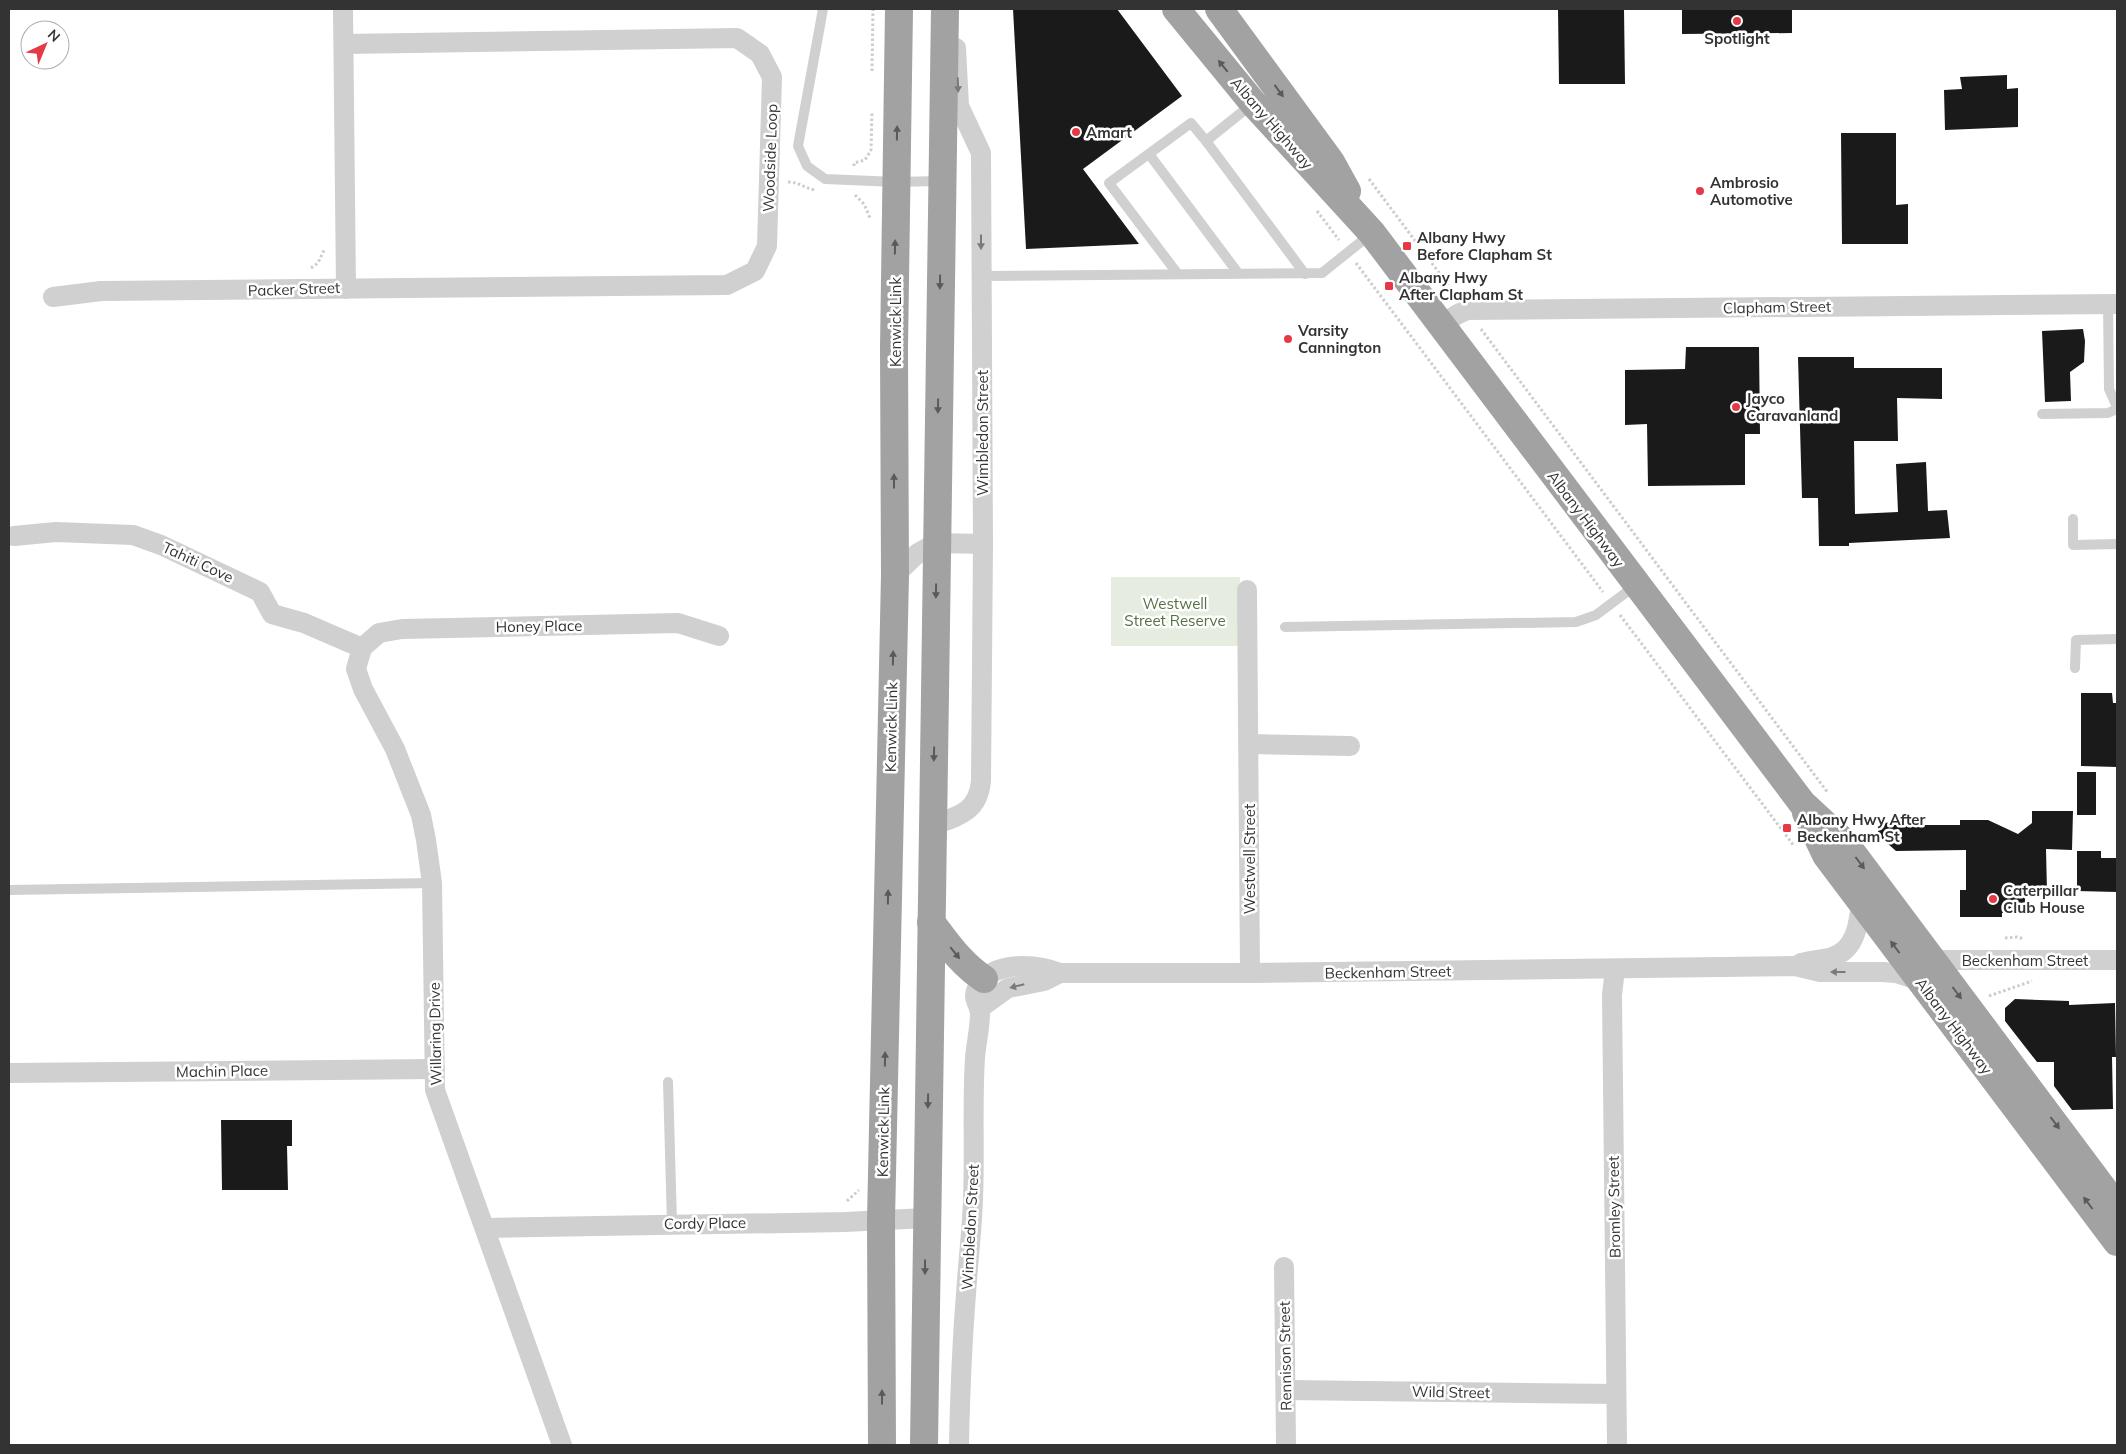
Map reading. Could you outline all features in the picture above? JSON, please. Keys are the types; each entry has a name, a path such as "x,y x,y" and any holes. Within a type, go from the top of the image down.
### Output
{"highway":[{"name":"Kenwick Link","path":"882,1445 881,1220 894,575 899,9"},
{"name":"Albany Highway","path":"1176,9 1253,103 1372,233 1802,803 1844,842 1927,971 2117,1242"},
{"name":"Albany Highway","path":"1219,9 1331,162 1372,233"},
{"path":"924,1445 941,181 945,15"},
{"name":"Albany Highway","path":"1802,803 1826,855 1861,902 1927,971 2117,1206"},
{"path":"931,922 958,958 973,972 984,978"}],"street":[{"name":"Packer Street","path":"53,297 101,292 346,290 343,9"},
{"name":"Wimbledon Street","path":"933,824 956,817 970,808 975,803 980,790 983,544 981,153 959,106 957,50 945,15"},
{"name":"Woodside Loop","path":"344,44 737,38 760,54 772,77 767,246 755,271 727,284 346,290"},
{"name":"Clapham Street","path":"1467,310 2113,304"},
{"path":"1441,326 1467,310"},
{"name":"Tahiti Cove","path":"11,531 133,535 161,545 260,592 272,614 304,624 362,648"},
{"path":"894,575 918,553 936,543 983,544"},
{"name":"Westwell Street","path":"1247,590 1250,973"},
{"name":"Honey Place","path":"362,648 379,633 402,629 678,623 720,636"},
{"name":"Willaring Drive","path":"362,648 356,669 363,689 395,748 412,789 420,814 432,882 435,1090 562,1445"},
{"path":"1249,744 1350,746"},
{"name":"Beckenham Street","path":"1795,966 1817,959 1831,958 1845,950 1856,933 1861,902"},
{"name":"Beckenham Street","path":"984,978 996,971 1011,967 1049,969 1060,973 1250,973 1795,966 1820,972 1889,972 2117,960"},
{"name":"Bromley Street","path":"1615,969 1612,995 1617,1445"},
{"path":"979,1009 1008,988 1044,981 1060,973"},
{"name":"Wimbledon Street","path":"959,1445 960,1384 973,1200 974,1075 979,1009 975,1003 976,994 984,978"},
{"name":"Machin Place","path":"9,1073 435,1069"},
{"name":"Cordy Place","path":"484,1228 926,1218"},
{"name":"Rennison Street","path":"1284,1267 1286,1445"},
{"name":"Wild Street","path":"1286,1390 1616,1394"}],"lane":[{"path":"823,9 798,146 807,166 825,180 941,181"},
{"path":"1206,141 1253,103"},
{"path":"1177,273 1109,183 1191,123 1305,274"},
{"path":"1149,154 1238,273"},
{"path":"982,276 1177,273 1322,274 1372,233"},
{"path":"2042,414 2108,413 2117,408 2108,389 2113,304"},
{"path":"2073,519 2073,545 2117,544"},
{"path":"1285,627 1576,622 1596,615 1636,585"},
{"path":"2076,668 2076,640 2117,639"},
{"path":"9,890 432,882"},
{"path":"668,1082 672,1223"}],"path":[{"path":"1366,175 1830,795"},
{"path":"1312,205 1799,852"},
{"path":"1998,940 2017,937 2032,942"}],"green space":[{"name":"Westwell Street Reserve","path":"1111,577 1240,577 1240,646 1111,646"}],"building":[{"name":"Amart","path":"1013,9 1117,9 1182,96 1083,169 1139,244 1026,249"},
{"path":"1558,9 1624,9 1625,84 1559,84"},
{"name":"Spotlight","path":"1682,9 1792,9 1792,33 1682,34"},
{"path":"2007,75 2007,89 2018,88 2018,127 1945,130 1944,90 1962,89 1960,77"},
{"path":"1841,133 1896,133 1896,205 1908,204 1908,244 1842,244"},
{"path":"2083,329 2085,341 2084,362 2070,372 2071,401 2045,402 2042,331"},
{"path":"1686,347 1759,347 1760,434 1745,434 1745,485 1648,486 1647,424 1625,425 1625,370 1685,369"},
{"path":"1798,357 1854,357 1854,368 1942,368 1942,399 1897,398 1898,441 1854,441 1855,514 1898,512 1896,464 1926,462 1928,511 1947,510 1950,538 1849,543 1849,546 1819,546 1818,498 1802,498"},
{"path":"2081,693 2112,693 2113,703 2117,703 2117,767 2081,766"},
{"path":"2077,772 2096,772 2096,815 2077,815"},
{"path":"2032,811 2073,811 2072,850 2046,849 2047,892 2025,892 2025,909 2010,908 2009,913 2002,913 2002,917 1960,917 1960,890 1966,890 1966,850 1896,851 1878,835 1878,823 1909,822 1912,825 1960,825 1960,820 1988,820 2018,834 2032,823"},
{"path":"2077,851 2101,851 2101,858 2117,858 2117,892 2077,891"},
{"path":"2015,999 2069,1001 2069,1005 2115,1003 2116,1057 2112,1057 2113,1109 2072,1110 2054,1086 2054,1062 2037,1062 2005,1021 2005,1008"},
{"path":"221,1120 292,1120 292,1146 287,1146 288,1190 222,1190"}],"place":[{"name":"Spotlight","path":"1737,21"},
{"name":"Amart","path":"1076,132"},
{"name":"Ambrosio Automotive","path":"1700,191"},
{"name":"Albany Hwy Before Clapham St","path":"1407,246"},
{"name":"Albany Hwy After Clapham St","path":"1389,286"},
{"name":"Varsity Cannington","path":"1288,339"},
{"name":"Jayco Caravanland","path":"1736,407"},
{"name":"Albany Hwy After Beckenham St","path":"1787,828"},
{"name":"Caterpillar Club House","path":"1993,899"}]}
